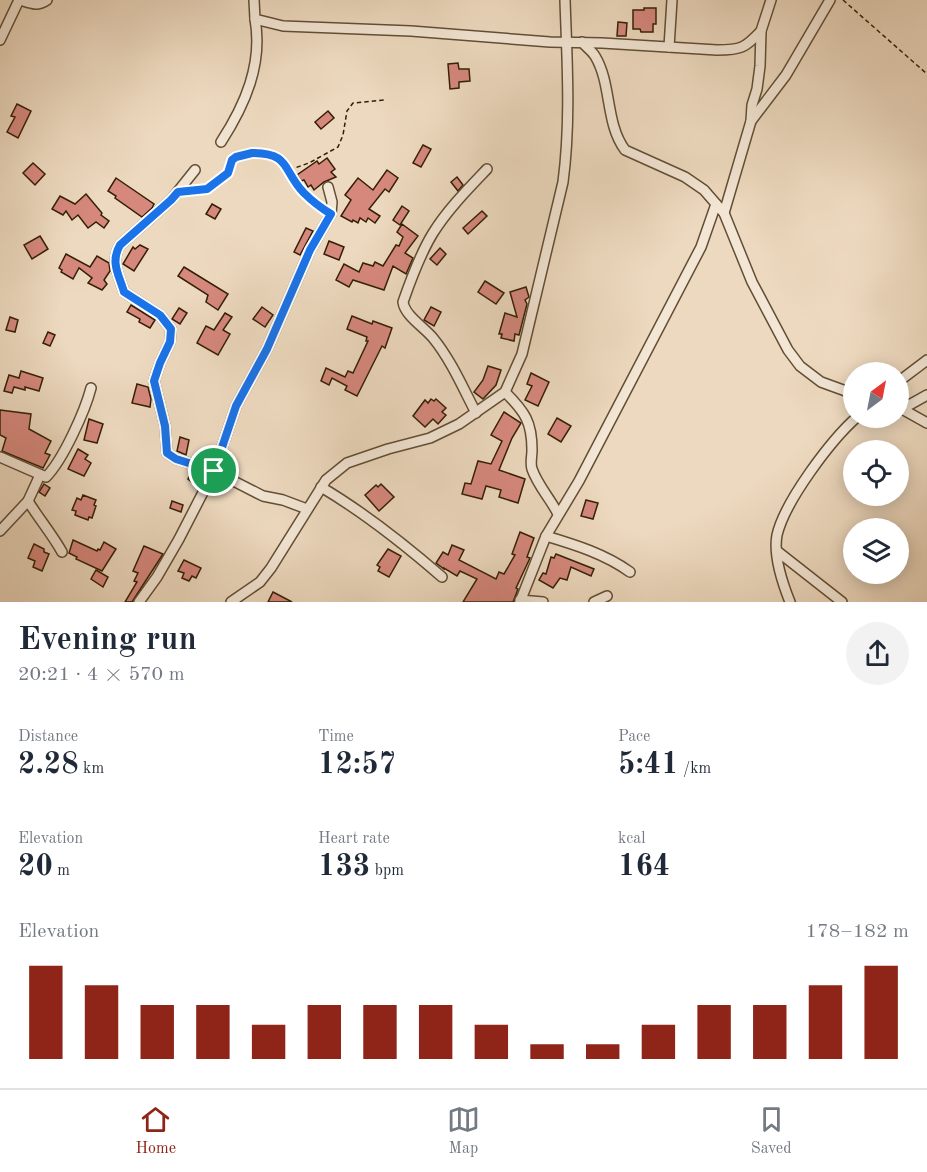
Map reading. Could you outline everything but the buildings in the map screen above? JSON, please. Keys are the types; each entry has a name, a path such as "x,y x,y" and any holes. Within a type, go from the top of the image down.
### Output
{"street":[{"path":"0,40 19,0 42,4 47,0"},
{"path":"221,142 242,106 258,54 254,0"},
{"path":"231,602 260,582 272,568 326,480 347,463 387,449 430,438 459,424 505,392 522,354 563,182 568,123 565,0"},
{"path":"669,47 672,0"},
{"path":"724,213 751,121 760,66 761,31 771,0"},
{"path":"751,121 791,67 830,0"},
{"path":"255,20 283,26 734,50 745,47 761,31"},
{"path":"582,42 594,55 601,70 620,144 625,150 685,177 704,190 724,213 752,282 788,350 810,375 821,382 843,390"},
{"path":"476,413 441,349 404,308 403,302 433,233 487,169"},
{"path":"195,170 171,200 120,245 115,253 114,262 124,292 160,315 171,329 170,342 154,381 165,426 167,453 176,459 214,471 263,496 283,500 307,509"},
{"path":"139,602 163,567 214,471 236,406 267,349 310,250 331,214 332,202 328,187"},
{"path":"543,602 520,601 546,536 579,482 701,247 716,204"},
{"path":"909,374 927,360"},
{"path":"0,457 46,477 57,463 87,404 91,388"},
{"path":"505,392 526,417 532,431 530,466 543,492 558,514"},
{"path":"909,405 927,396"},
{"path":"909,414 927,423"},
{"path":"789,602 777,551 777,536 791,504 826,449 846,428"},
{"path":"0,531 28,501 40,475"},
{"path":"321,487 391,534 442,577"},
{"path":"28,501 39,519 52,533 62,552"},
{"path":"546,536 599,554 630,572"},
{"path":"777,551 842,602"},
{"path":"594,602 606,596"}],"path":[{"path":"843,0 927,74"},
{"path":"289,170 309,163 338,147 343,135 347,111 353,103 384,100"},
{"path":"178,192 207,189 228,173 232,160 243,155 266,153 282,161 304,194 331,214"}],"route":[{"path":"252,153 266,153 282,161 304,194 331,214 310,250 267,349 236,406 214,471 176,459 167,453 165,426 154,381 170,342 171,329 160,315 124,292 114,262 115,253 125,240 178,192 207,189 228,173 232,160 236,157 252,153"}]}
